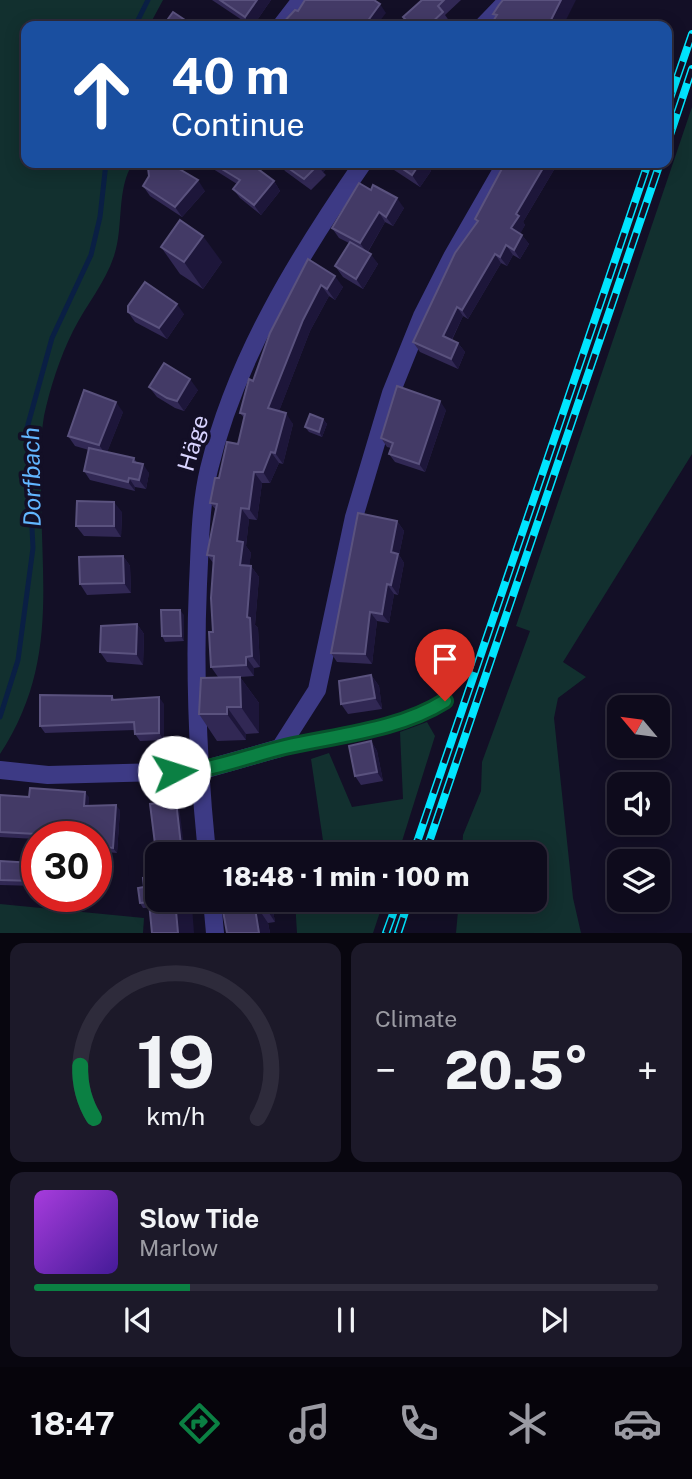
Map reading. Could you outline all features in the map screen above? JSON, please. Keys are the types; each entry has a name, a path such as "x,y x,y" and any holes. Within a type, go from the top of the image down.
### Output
{"street":[{"path":"488,21 508,0"},
{"path":"284,21 295,2"},
{"name":"Häge","path":"206,842 199,771 196,633 202,504 209,467 239,382 264,326 300,258 360,168"},
{"path":"0,770 48,775 199,771 280,748 317,690 354,517 391,393 422,316 503,168"},
{"path":"213,912 215,933"}],"lane":[{"path":"280,748 420,717 445,701"}],"green space":[{"path":"0,0 163,0 152,21 21,21 21,168 130,168 124,184 114,256 68,341 44,416 41,460 43,591 38,656 31,688 18,721 0,754"},
{"path":"692,107 692,454 563,662 586,677 558,698 554,718 573,898 581,933 456,933 458,912 547,912 547,842 463,842 463,835 481,791 482,762 530,631 516,626"},
{"path":"427,722 435,736 402,842 323,842 311,759 329,753 352,807 403,799 400,732"},
{"path":"0,904 21,906 21,912 82,912 144,918 143,933 0,933"},
{"path":"296,912 380,912 373,933 297,933"}],"building":[{"path":"220,0 257,0 245,17"},
{"path":"305,0 374,0 380,4 368,21 285,21 295,10 298,11"},
{"path":"422,0 444,0 438,6 443,12 433,21 407,21 403,17"},
{"path":"503,0 561,0 550,21 493,21 497,15 493,14"},
{"path":"173,12 186,21 167,21"},
{"path":"148,168 178,168 198,180 175,207 143,186 149,176"},
{"path":"220,168 257,168 274,181 254,205 233,189 240,180"},
{"path":"288,168 315,168 304,179"},
{"path":"402,168 417,168 412,175"},
{"path":"502,168 543,168 516,214 519,216 511,228 522,235 514,250 506,245 500,257 495,254 462,310 457,307 443,336 458,343 451,359 413,342 455,253 478,221 475,219"},
{"path":"359,183 371,190 373,185 397,198 386,217 379,212 360,243 332,228"},
{"path":"180,220 203,236 184,262 161,247"},
{"path":"350,242 371,254 356,279 335,266"},
{"path":"308,259 335,276 327,289 321,285 303,320 268,408 286,413 275,453 271,452 263,472 254,472 249,509 241,508 237,541 243,542 240,565 251,566 247,617 250,618 252,656 246,657 246,665 211,667 209,632 213,632 211,598 214,556 207,555 217,504 210,503 215,478 219,478 227,442 238,444 245,414 240,413 249,379 253,381 270,333"},
{"path":"145,282 177,304 159,328 128,312 128,306"},
{"path":"164,363 190,379 177,401 149,387"},
{"path":"397,386 440,401 419,464 389,454 393,443 381,438"},
{"path":"84,390 116,402 99,445 68,436"},
{"path":"310,414 323,419 319,432 305,427"},
{"path":"89,448 134,458 133,462 143,464 139,480 129,478 128,482 84,471"},
{"path":"77,501 114,502 114,526 76,526"},
{"path":"358,513 397,521 391,552 398,554 391,585 387,584 382,614 370,612 365,654 331,653"},
{"path":"123,556 124,583 80,584 79,557"},
{"path":"161,610 180,610 181,636 162,636"},
{"path":"137,624 136,654 100,652 101,626"},
{"path":"371,675 375,698 341,704 339,681"},
{"path":"240,677 241,707 227,707 227,714 199,714 201,678"},
{"path":"40,695 112,696 112,700 159,697 159,733 135,734 134,722 40,726"},
{"path":"371,741 377,772 355,776 349,746"},
{"path":"30,788 85,792 84,806 116,805 113,848 112,821 21,821 21,833 0,832 0,795 29,797"},
{"path":"176,801 181,842 155,842 150,804"},
{"path":"0,861 21,862 21,881 0,880"},
{"path":"145,878 145,902 140,903 138,888 144,887"},
{"path":"150,912 176,912 178,933 152,933"},
{"path":"223,912 256,912 259,933 227,933"}],"waterway":[{"name":"Dorfbach","path":"138,21 148,0"},
{"name":"Dorfbach","path":"0,717 18,660 33,548 27,428 52,338 91,255 100,217 105,168"}],"railway":[{"path":"672,92 692,34"},
{"path":"672,129 692,69"},
{"path":"417,842 646,168"},
{"path":"429,842 658,168"},
{"path":"386,933 394,912"},
{"path":"398,933 405,912"}],"route":[{"path":"174,772 199,771 256,757 280,748 420,717 445,701"}]}
